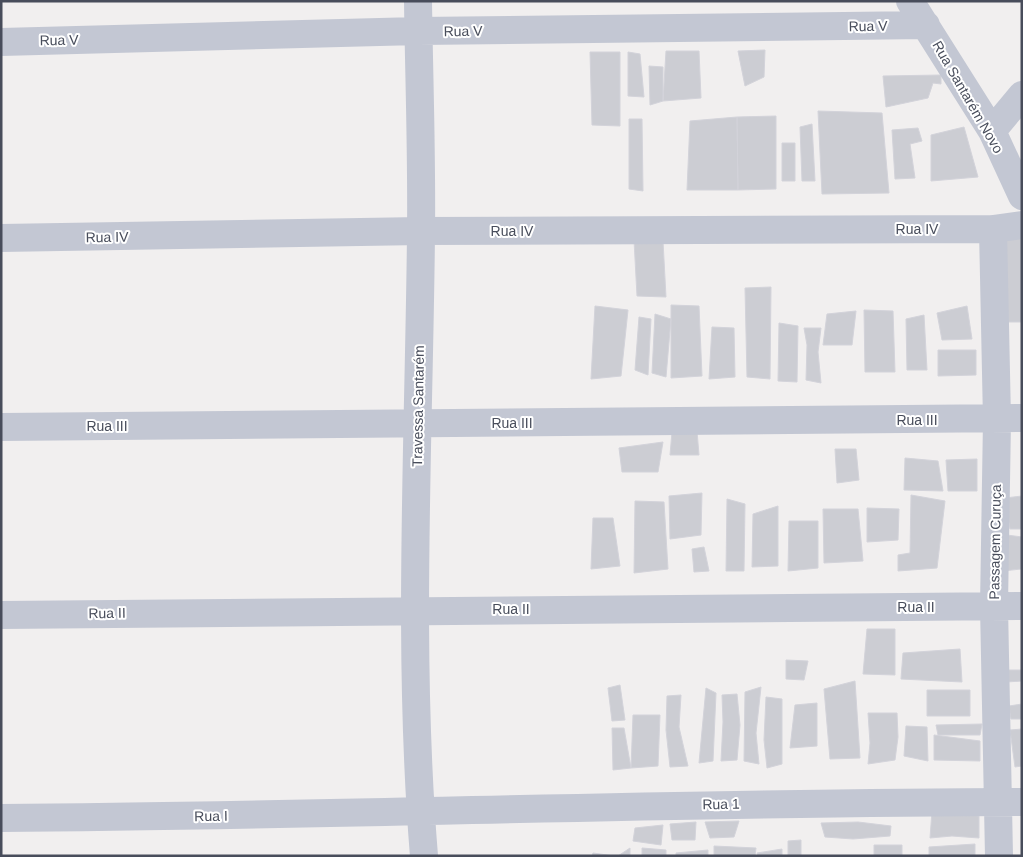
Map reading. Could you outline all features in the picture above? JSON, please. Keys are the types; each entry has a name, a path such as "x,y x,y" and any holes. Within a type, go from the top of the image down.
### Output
{"street":[{"name":"Travessa Santarém","path":"418,1 421,231 416,610 420,812 424,856"},
{"name":"Rua Santarém Novo","path":"910,1 992,131 1022,196"},
{"name":"Rua V","path":"1,42 418,31 926,25"},
{"path":"992,131 1022,95"},
{"name":"Rua IV","path":"1,238 421,231 993,228 1022,225"},
{"name":"Passagem Curuça","path":"993,228 1009,419 994,606 1009,802 999,856"},
{"name":"Rua III","path":"1,427 1009,419"},
{"name":"Rua II","path":"1,615 1022,606"},
{"name":"Rua 1","path":"420,812 814,802 1009,802"},
{"name":"Rua I","path":"1,818 420,812"}],"building":[{"path":"765,50 764,77 745,86 738,51"},
{"path":"666,51 699,51 701,98 663,101"},
{"path":"590,52 620,52 620,126 592,125"},
{"path":"628,52 640,54 644,97 628,96"},
{"path":"649,66 663,67 663,101 650,105"},
{"path":"941,75 941,84 933,83 928,98 886,107 883,76"},
{"path":"818,111 882,113 889,193 822,194"},
{"path":"776,116 776,189 738,190 737,117"},
{"path":"737,117 738,190 687,190 690,121"},
{"path":"629,119 642,119 643,191 629,189"},
{"path":"812,124 815,181 802,181 800,127"},
{"path":"964,127 978,177 931,181 931,135"},
{"path":"918,128 922,141 910,144 915,178 895,179 892,130"},
{"path":"782,143 795,143 795,181 782,181"},
{"path":"1022,235 1022,322 1004,322 1001,240"},
{"path":"634,240 663,241 666,297 637,296"},
{"path":"771,287 770,379 747,377 745,288"},
{"path":"671,305 699,306 702,376 671,378"},
{"path":"595,306 628,310 621,376 591,379"},
{"path":"967,306 972,339 942,340 937,313"},
{"path":"864,310 893,311 895,372 865,372"},
{"path":"856,311 852,345 823,345 827,314"},
{"path":"655,314 671,319 666,377 652,373"},
{"path":"924,315 927,370 907,370 906,319"},
{"path":"639,317 651,319 648,375 635,370"},
{"path":"779,323 798,326 797,382 778,381"},
{"path":"712,327 734,328 735,377 709,379"},
{"path":"804,328 821,328 818,352 821,383 806,380 807,345"},
{"path":"938,350 976,350 976,375 938,376"},
{"path":"697,431 699,455 670,455 672,432"},
{"path":"663,442 658,472 622,472 619,448"},
{"path":"835,449 856,449 859,480 837,483"},
{"path":"905,458 938,461 943,491 904,490"},
{"path":"977,459 977,491 948,491 946,460"},
{"path":"702,493 701,535 670,539 669,496"},
{"path":"911,495 945,501 937,568 898,571 898,555 910,553"},
{"path":"1022,496 1022,529 1010,529 1005,498"},
{"path":"727,499 745,504 744,571 726,571"},
{"path":"635,501 664,502 668,569 634,573"},
{"path":"778,506 778,566 752,567 753,514"},
{"path":"867,508 899,509 898,540 867,542"},
{"path":"823,509 858,509 863,561 824,563"},
{"path":"593,518 613,518 620,566 591,569"},
{"path":"789,521 818,521 818,568 788,571"},
{"path":"1007,535 1022,537 1021,569 1003,571"},
{"path":"704,547 709,571 694,572 692,549"},
{"path":"867,629 895,629 895,675 863,674"},
{"path":"960,649 962,682 901,679 903,653"},
{"path":"786,660 808,661 804,680 786,679"},
{"path":"1008,670 1022,670 1022,681 1006,682"},
{"path":"855,681 860,758 830,759 824,689"},
{"path":"620,685 625,720 612,721 608,688"},
{"path":"761,687 756,733 759,764 744,761 745,692"},
{"path":"706,688 716,693 713,761 699,763"},
{"path":"927,690 970,690 970,716 927,716"},
{"path":"737,694 740,725 737,760 721,761 722,695"},
{"path":"681,695 679,727 688,766 670,767 666,730 667,696"},
{"path":"766,697 782,699 782,764 767,768 764,740"},
{"path":"817,703 817,746 790,748 795,705"},
{"path":"1022,704 1022,719 1011,719 1009,706"},
{"path":"868,713 897,713 898,737 895,760 868,764 870,743"},
{"path":"633,715 660,715 658,766 631,768"},
{"path":"982,724 980,735 938,735 936,725"},
{"path":"906,726 927,727 928,761 904,756"},
{"path":"612,728 624,728 631,768 613,770"},
{"path":"1022,729 1022,766 1015,767 1010,730"},
{"path":"934,735 980,741 980,761 934,760"},
{"path":"932,811 979,816 979,838 952,836 930,838"},
{"path":"739,821 734,837 710,838 705,822"},
{"path":"696,822 695,840 672,840 670,824"},
{"path":"858,822 891,826 890,836 853,839 825,837 821,823"},
{"path":"663,825 661,845 633,841 635,828"},
{"path":"801,840 801,856 788,856 788,841"},
{"path":"975,844 975,856 929,856 929,847"},
{"path":"874,845 902,845 902,856 874,856"},
{"path":"714,846 756,848 755,856 714,856"},
{"path":"630,848 630,856 618,856"},
{"path":"642,848 666,850 666,856 642,856"},
{"path":"782,849 782,856 758,856 757,853"},
{"path":"708,850 708,856 676,856 676,853"},
{"path":"593,853 614,856 592,856"}]}
